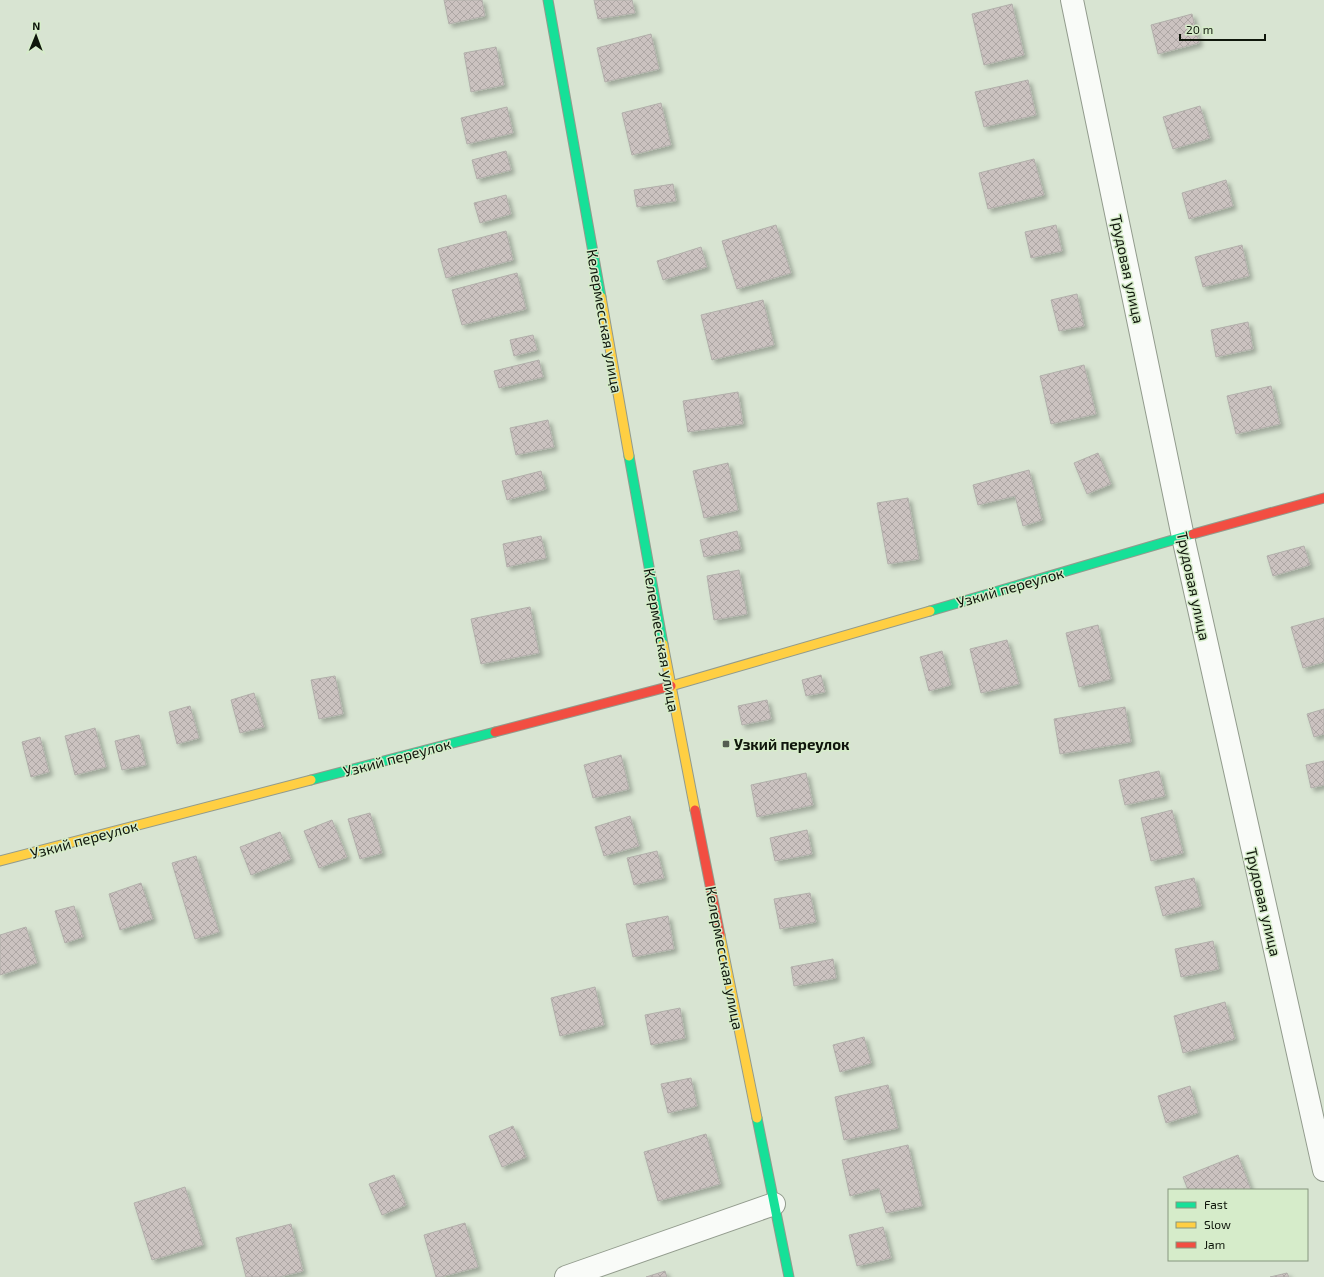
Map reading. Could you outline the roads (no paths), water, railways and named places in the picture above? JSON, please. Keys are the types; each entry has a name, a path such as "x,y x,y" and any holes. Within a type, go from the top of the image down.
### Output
{"street":[{"name":"Келермесская улица","path":"548,0 670,686 789,1277"},
{"name":"Трудовая улица","path":"1072,0 1183,537 1324,1170"},
{"name":"Узкий переулок","path":"0,861 670,686 1183,537 1324,498"},
{"path":"566,1277 774,1204"}],"place":[{"name":"Узкий переулок","path":"726,744"}]}
